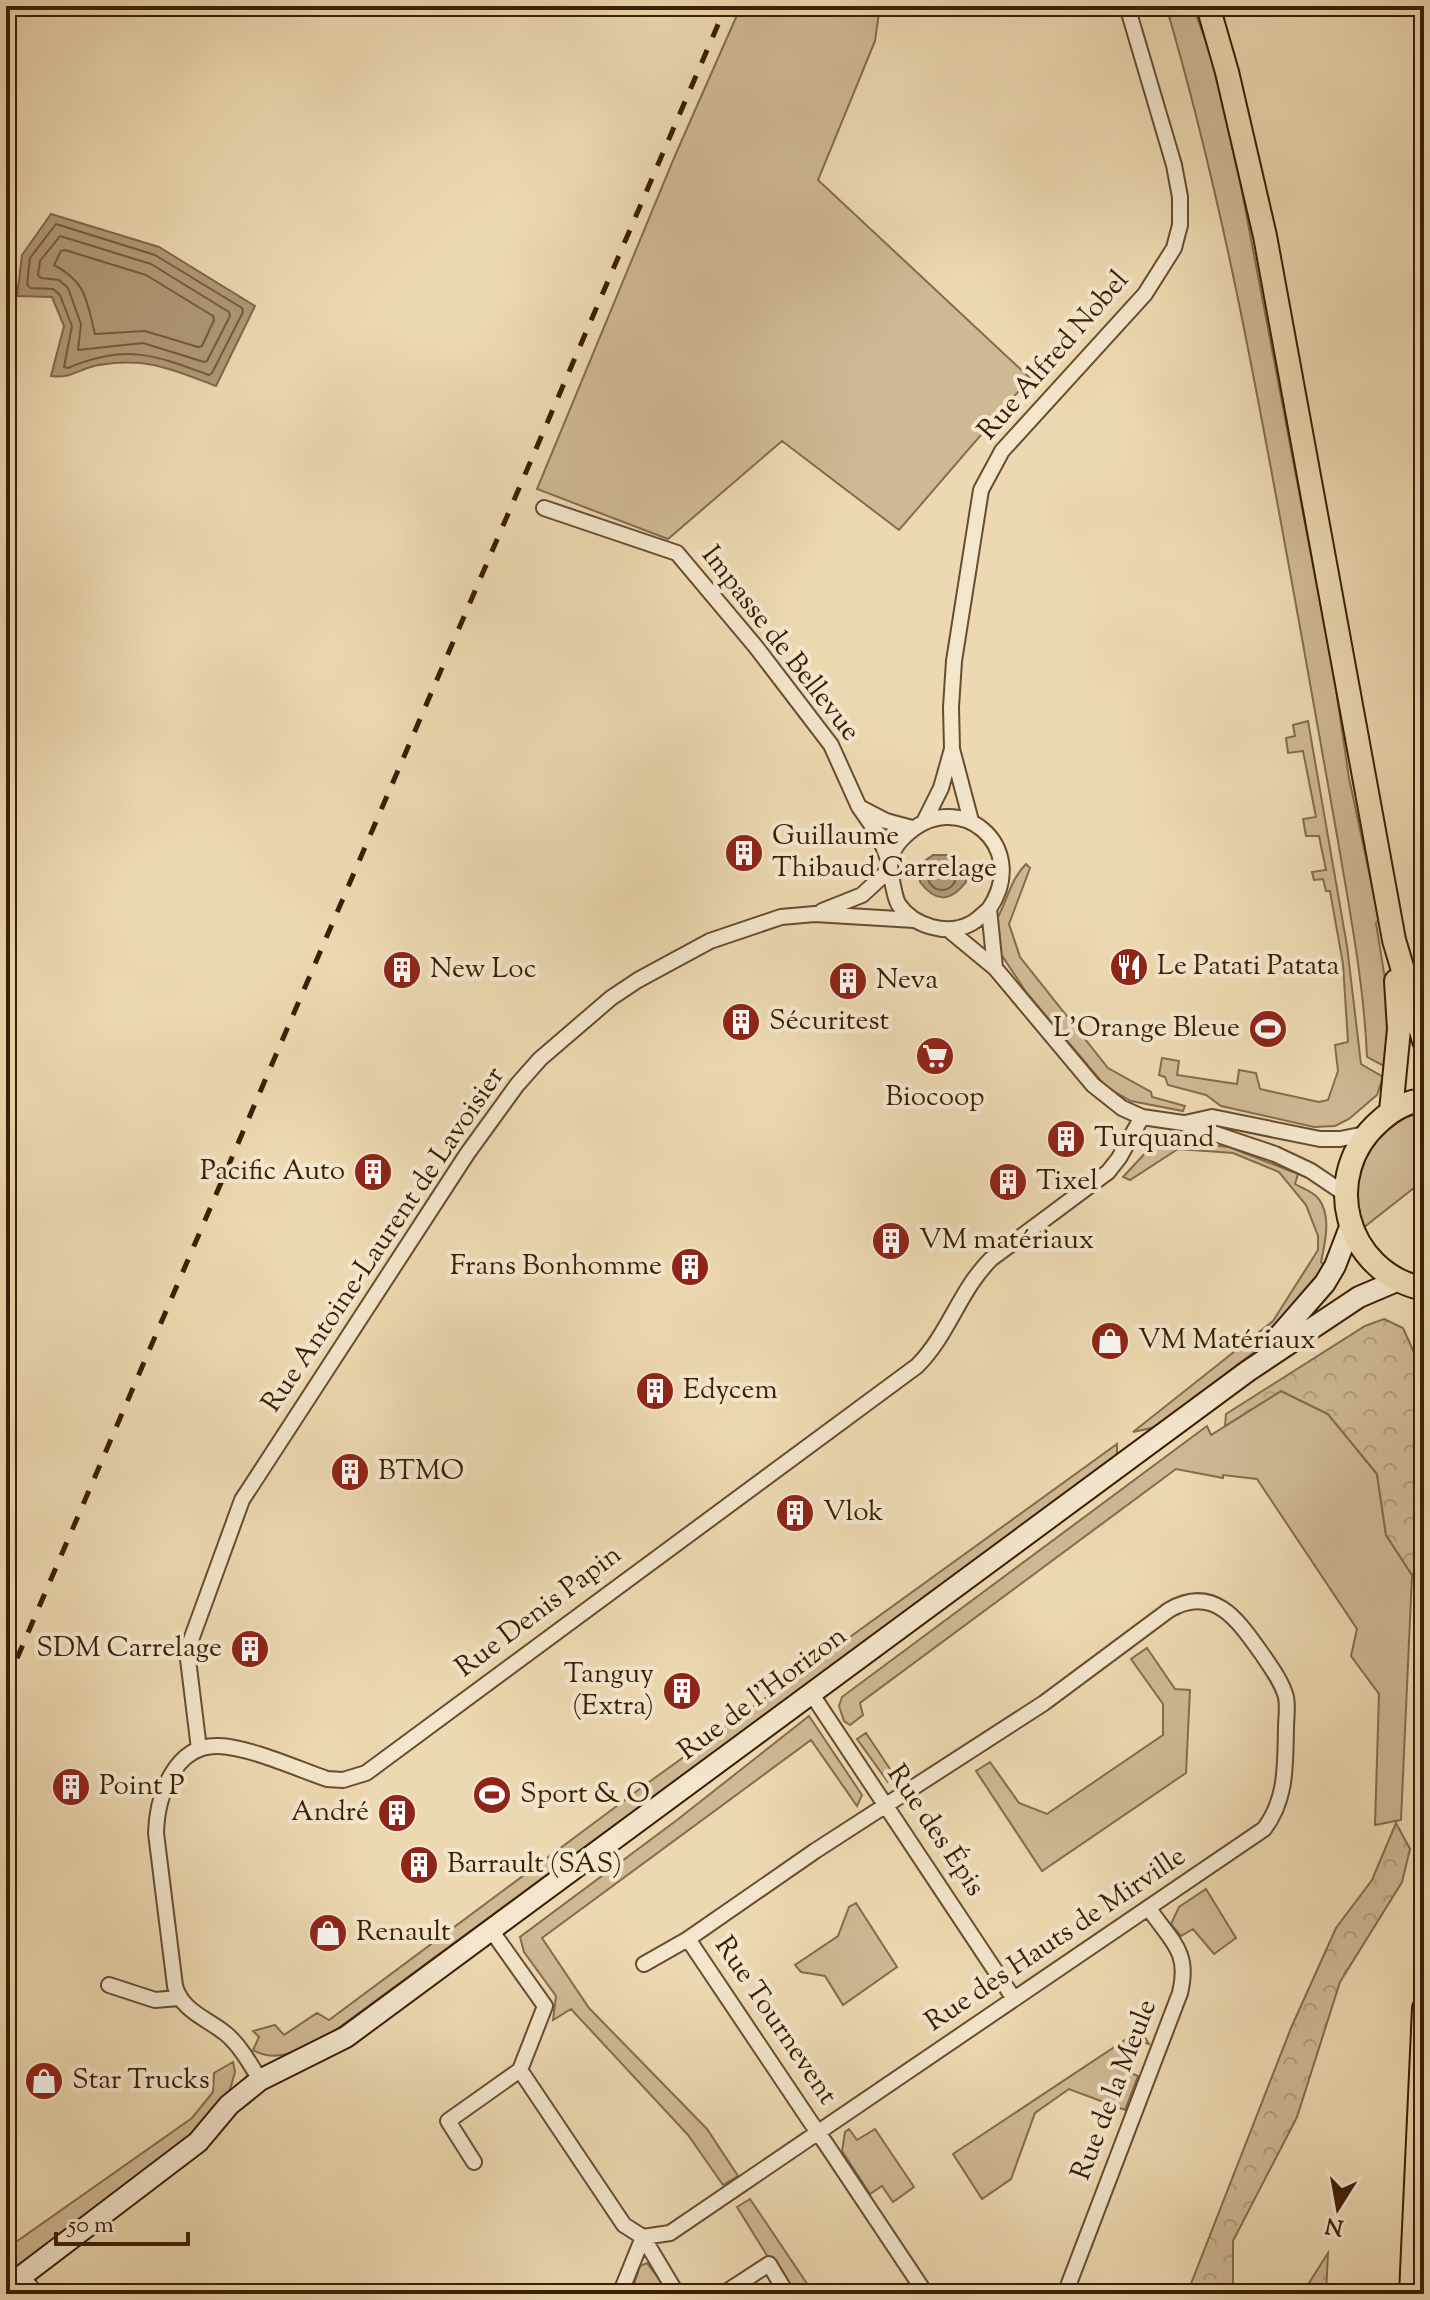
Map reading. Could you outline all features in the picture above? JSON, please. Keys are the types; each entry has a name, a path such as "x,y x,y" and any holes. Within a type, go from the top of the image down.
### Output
{"main road":[{"path":"1208,6 1227,72 1265,236 1394,940 1424,1041"},
{"path":"1391,1111 1399,1029 1394,940"},
{"path":"1423,1291 1399,1280 1368,1257 1350,1227 1345,1194 1350,1162 1365,1134 1391,1111 1424,1100"},
{"path":"1248,1371 1325,1283 1350,1227"},
{"path":"1248,1371 1359,1297 1399,1280"},
{"name":"Rue de l'Horizon","path":"14,2282 198,2142 229,2105 260,2080 346,2037 1248,1371"},
{"path":"1411,2294 1424,2008"}],"street":[{"name":"Rue Alfred Nobel","path":"952,749 954,661 981,490 1002,451 1145,294 1174,248 1180,225 1180,197 1174,165 1127,6"},
{"name":"Impasse de Bellevue","path":"544,508 677,553 756,647 831,745 859,807 878,834 889,865"},
{"path":"952,749 971,821"},
{"path":"859,807 886,821 918,824 948,815 971,821 991,837 1002,861 999,894 989,909 971,924 949,930 933,928 914,920 898,903 889,865 897,844 918,824 941,788 952,749"},
{"name":"Rue Antoine-Laurent de Lavoisier","path":"815,914 862,895 889,865"},
{"path":"989,909 995,968"},
{"name":"Rue Antoine-Laurent de Lavoisier","path":"199,1749 187,1651 242,1500 467,1154 517,1085 540,1059 611,998 710,941 781,917 815,914 914,920"},
{"path":"949,930 995,968 1093,1085 1115,1103 1142,1117 1183,1123 1275,1154 1311,1171 1345,1194"},
{"name":"Rue Denis Papin","path":"199,1749 219,1746 327,1779 343,1780 366,1773 917,1366 941,1339 978,1272 1108,1172 1142,1117"},
{"path":"1183,1123 1212,1117 1320,1139 1365,1134"},
{"name":"Rue des Hauts de Mirville","path":"643,2237 670,2233 1150,1910 1264,1829 1274,1816 1281,1798 1286,1698 1240,1621 1219,1606 1184,1601 1044,1703 886,1805"},
{"name":"Rue des Épis","path":"811,1693 1014,1999"},
{"path":"199,1749 184,1758 175,1770 165,1786 156,1815 179,1998 228,2034 260,2080"},
{"name":"Rue Tournevent","path":"818,2132 688,1939 886,1805"},
{"name":"Rue de la Meule","path":"1065,2294 1183,1984 1183,1957 1150,1910"},
{"path":"474,2162 448,2121 520,2070 545,2006 491,1930"},
{"path":"644,1964 688,1939"},
{"path":"109,1985 155,2000 179,1998"},
{"path":"520,2070 624,2225 643,2237 677,2294"},
{"path":"818,2132 926,2294"},
{"path":"620,2294 643,2237"},
{"path":"723,2294 769,2264 787,2294"},
{"path":"14,2282 37,2294"}],"green space":[{"path":"741,6 880,6 875,41 818,180 1030,378 899,530 782,441 668,539 537,489 674,158"},
{"path":"1166,6 1193,6 1212,59 1240,181 1334,676 1349,778 1379,919 1376,923 1389,1004 1391,1063 1382,1065 1367,1057 1352,922 1257,393 1207,159"},
{"path":"1308,721 1347,946 1361,1064 1383,1077 1377,1095 1349,1119 1335,1126 1314,1127 1221,1106 1206,1095 1168,1085 1165,1077 1159,1075 1162,1058 1179,1061 1177,1075 1237,1084 1239,1070 1256,1073 1260,1089 1319,1102 1328,1100 1338,1071 1335,1045 1348,1042 1343,964 1330,891 1326,891 1323,879 1314,880 1312,872 1326,870 1319,836 1306,836 1303,819 1316,817 1303,751 1288,753 1286,738 1295,736 1293,725"},
{"path":"1026,864 1030,868 1009,924 1020,957 1108,1068 1151,1092 1152,1097 1185,1106 1183,1111 1131,1101 1106,1087 1026,992 1001,954 994,924"},
{"path":"1424,1113 1424,1180 1363,1228 1357,1189 1364,1157 1377,1139 1395,1124"},
{"path":"1184,1142 1229,1147 1298,1174 1295,1184 1316,1196 1325,1212 1321,1262 1325,1266 1284,1320 1253,1353 1156,1427 1133,1432 1273,1321 1318,1250 1318,1236 1306,1205 1279,1172 1233,1153 1178,1149 1130,1180 1123,1177 1149,1149"},
{"path":"1384,1319 1403,1328 1421,1368 1419,1568 1412,1575 1386,1535 1377,1474 1328,1414 1281,1391 1225,1426 1226,1414 1365,1326"},
{"path":"1281,1391 1328,1414 1377,1474 1386,1535 1412,1575 1401,1820 1375,1825 1379,1694 1351,1656 1357,1629 1257,1479 1223,1475 1223,1478 1176,1469 860,1703 863,1715 850,1725 844,1721 839,1706 842,1697 1207,1426 1211,1435"},
{"path":"1117,1444 1117,1456 325,2038 280,2055 271,2056 253,2050 259,2037 253,2031 275,2025 284,2035 317,2013 329,2020 645,1785"},
{"path":"1147,1648 1175,1689 1190,1690 1186,1773 1042,1871 976,1771 990,1762 1019,1803 1047,1814 1163,1735 1163,1704 1131,1659"},
{"path":"809,1716 862,1795 857,1806 811,1740 542,1938 589,2008 707,2129 738,2176 723,2185 688,2135 571,2009 553,2020 556,1996 524,1952 520,1937 677,1820"},
{"path":"866,1733 896,1778 888,1782 857,1739"},
{"path":"1396,1823 1410,1849 1402,1882 1340,1982 1297,2117 1233,2241 1233,2287 1229,2294 1187,2294 1291,2028 1336,1928 1372,1880"},
{"path":"1206,1889 1236,1938 1214,1954 1193,1929 1181,1936 1171,1924 1179,1907"},
{"path":"856,1903 897,1967 843,2005 825,1976 801,1972 795,1965 838,1936 849,1907"},
{"path":"1140,2030 1149,2044 1137,2041 1124,2070 1138,2076 1125,2110 1069,2089 1035,2113 1011,2179 982,2199 953,2154"},
{"path":"233,2062 235,2072 229,2093 200,2130 6,2280 6,2249 192,2118 213,2092 214,2073"},
{"path":"849,2129 857,2140 875,2129 914,2187 893,2202 882,2186 870,2194 842,2151 845,2132"},
{"path":"750,2199 814,2294 791,2294 737,2207"},
{"path":"1328,2253 1326,2294 1302,2294"},
{"path":"647,2263 670,2294 631,2294 640,2266"}],"water":[{"path":"51,214 159,247 255,306 216,386 172,370 132,363 92,366 65,376 51,376 64,326 52,297 17,296 22,255"},
{"path":"933,855 952,855 964,867 966,882 948,897 931,893 920,882 920,864"}],"railway":[{"path":"6,1684 726,6"}],"place":[{"name":"Guillaume Thibaud Carrelage","path":"744,853"},
{"name":"Le Patati Patata","path":"1129,967"},
{"name":"New Loc","path":"402,970"},
{"name":"Neva","path":"848,981"},
{"name":"Sécuritest","path":"741,1022"},
{"name":"L'Orange Bleue","path":"1268,1029"},
{"name":"Biocoop","path":"935,1056"},
{"name":"Turquand","path":"1066,1139"},
{"name":"Pacific Auto","path":"373,1172"},
{"name":"Tixel","path":"1008,1182"},
{"name":"VM matériaux","path":"891,1241"},
{"name":"Frans Bonhomme","path":"690,1267"},
{"name":"VM Matériaux","path":"1110,1341"},
{"name":"Edycem","path":"655,1391"},
{"name":"BTMO","path":"350,1472"},
{"name":"Vlok","path":"795,1513"},
{"name":"SDM Carrelage","path":"250,1649"},
{"name":"Tanguy (Extra)","path":"682,1691"},
{"name":"Point P","path":"71,1787"},
{"name":"Sport & O","path":"492,1795"},
{"name":"André","path":"397,1813"},
{"name":"Barrault (SAS)","path":"419,1865"},
{"name":"Renault","path":"328,1933"},
{"name":"Star Trucks","path":"44,2081"}]}
